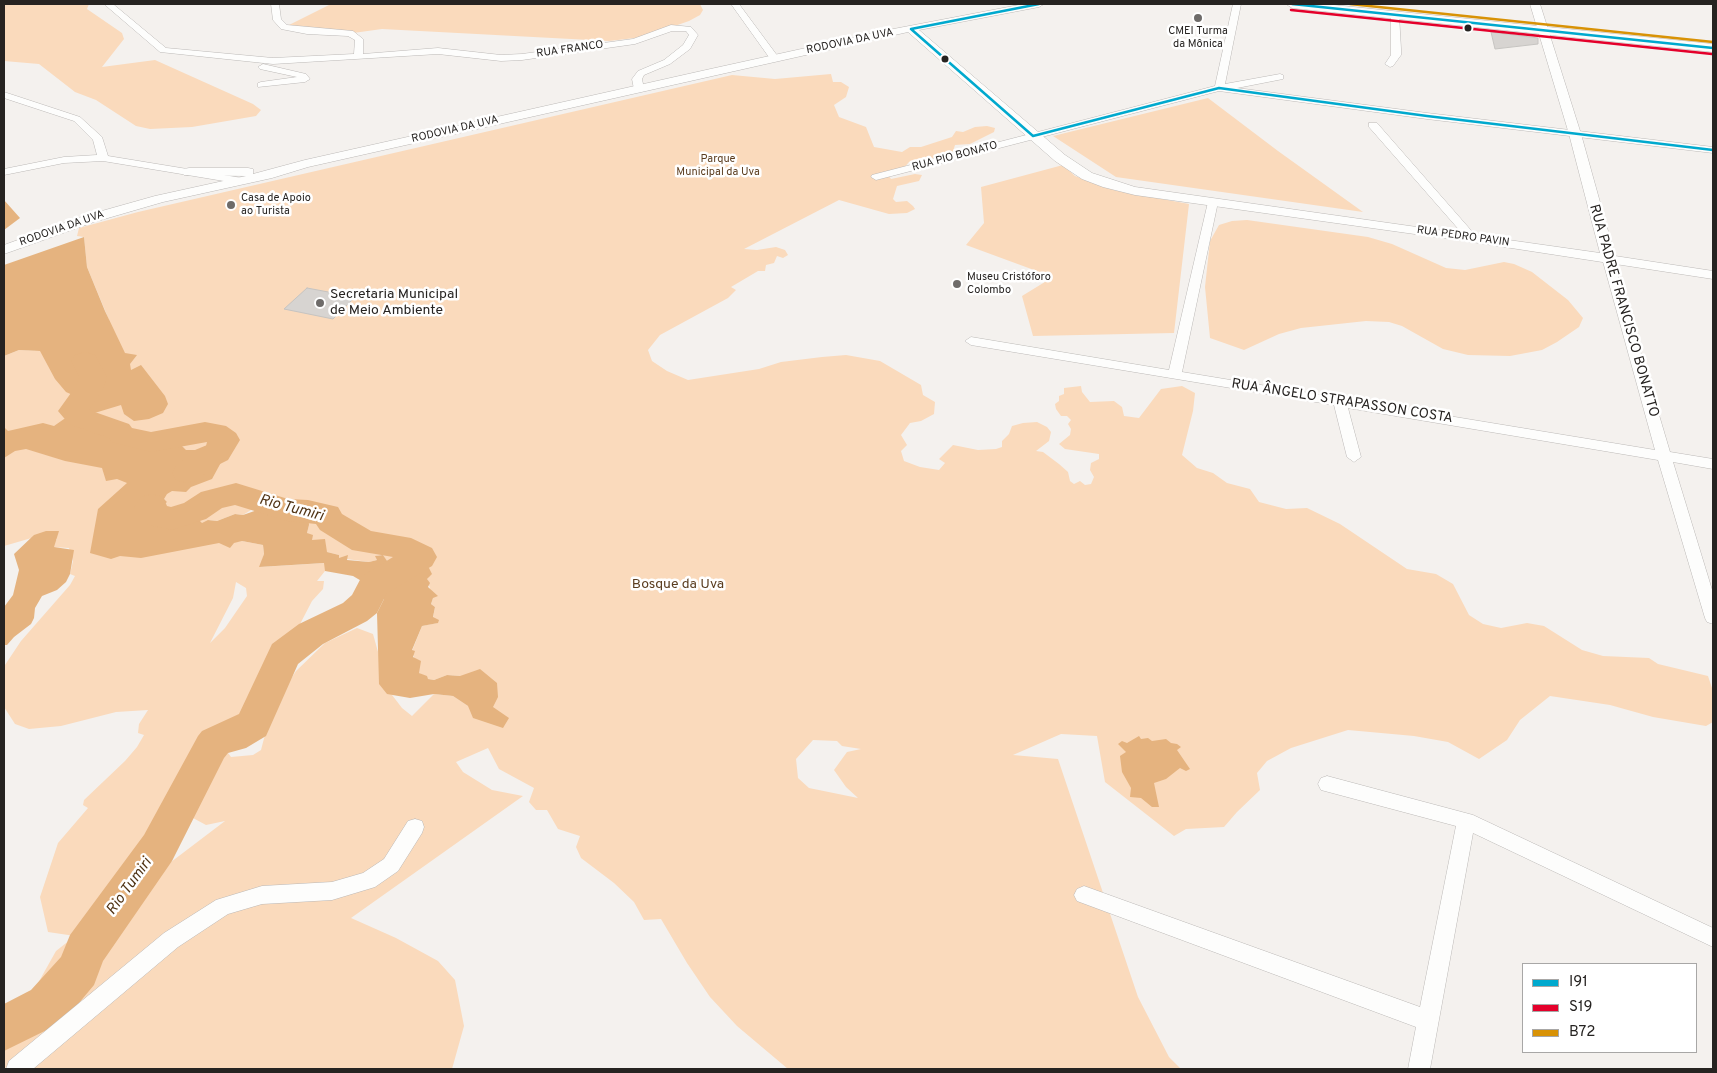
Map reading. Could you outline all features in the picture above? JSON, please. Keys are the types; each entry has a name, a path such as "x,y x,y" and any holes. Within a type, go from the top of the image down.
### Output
{"main road":[{"path":"1298,4 1713,48"}],"street":[{"name":"RUA FRANCO","path":"108,4 163,50 240,59 301,61 438,51 501,58 522,57 635,41 671,28 688,29 694,35 688,46 667,62 641,73 637,79 639,89"},
{"path":"275,4 277,20 284,27 308,31 350,33 359,39 358,57"},
{"path":"735,4 774,58"},
{"name":"RODOVIA DA UVA","path":"911,29 932,20 1009,4"},
{"name":"RODOVIA DA UVA","path":"4,250 89,219 160,199 774,58 1040,4"},
{"path":"1237,4 1219,88 1428,116 1713,150"},
{"name":"RUA PADRE FRANCISCO BONATTO","path":"1535,4 1575,134 1664,456 1713,618"},
{"path":"1390,64 1397,50 1395,15"},
{"name":"RUA PEDRO PAVIN","path":"911,29 1033,136 1076,170 1108,184 1135,192 1472,238 1713,276"},
{"path":"240,59 241,62 303,76 305,79 261,85"},
{"name":"RUA PIO BONATO","path":"876,177 926,166 1219,88 1280,76"},
{"path":"4,95 32,106 77,119 98,139 103,158"},
{"path":"1373,125 1472,238"},
{"path":"4,172 64,160 103,158 242,181"},
{"path":"189,172 287,169"},
{"path":"1176,374 1213,202"},
{"name":"RUA ÂNGELO STRAPASSON COSTA","path":"971,341 1713,464"},
{"path":"1340,402 1354,457"},
{"path":"1327,784 1466,821 1713,938"},
{"path":"1419,1069 1466,821"},
{"path":"17,1069 171,940 223,906 262,895 332,891 368,881 391,865 415,827"},
{"path":"1084,895 1429,1021"}],"green space":[{"path":"4,4 89,4 87,9 122,33 124,39 102,67 155,60 253,104 261,110 256,116 192,127 150,129 136,126 96,100 75,92 39,64 4,61"},
{"path":"331,4 700,4 703,10 700,15 689,21 643,37 609,41 382,29 346,34 283,28"},
{"path":"831,74 833,82 841,82 849,87 846,97 834,105 839,117 866,127 874,147 902,152 910,147 921,147 952,137 956,131 963,132 975,127 987,126 995,128 994,132 970,144 955,145 952,155 909,162 903,169 889,176 891,179 915,174 922,175 919,181 897,186 893,199 896,202 907,201 915,209 907,213 889,214 839,200 744,249 757,250 776,247 785,250 788,255 783,258 777,256 774,263 766,265 765,271 758,271 731,287 736,290 728,298 660,335 648,350 652,361 667,371 688,380 759,369 781,362 822,357 846,355 880,361 921,385 923,395 935,402 934,414 921,421 910,423 901,435 907,445 901,451 904,461 920,467 939,470 945,463 939,459 953,445 978,450 996,449 1002,447 1002,441 1009,434 1012,426 1037,422 1047,427 1051,432 1049,441 1036,451 1043,452 1059,464 1068,472 1070,481 1074,484 1080,481 1085,485 1091,484 1094,477 1090,470 1091,463 1099,459 1099,454 1065,449 1059,444 1070,435 1071,429 1068,424 1071,420 1067,416 1061,416 1055,404 1059,401 1059,396 1064,394 1064,388 1081,386 1082,392 1090,402 1114,401 1122,407 1124,416 1139,418 1161,389 1182,386 1195,393 1193,411 1182,455 1197,468 1213,473 1227,483 1250,489 1259,502 1286,509 1307,508 1340,524 1407,569 1436,574 1453,584 1469,615 1483,624 1501,628 1527,623 1544,626 1582,650 1603,656 1649,658 1658,664 1708,676 1713,691 1713,722 1706,726 1653,717 1610,705 1550,696 1520,720 1507,740 1479,759 1448,742 1414,736 1348,730 1291,748 1267,761 1257,773 1260,790 1224,827 1186,829 1174,836 1105,782 1097,736 1061,734 1013,755 1058,759 1138,997 1169,1057 1181,1069 788,1069 737,1026 710,997 661,919 644,920 634,902 614,883 581,858 576,847 580,836 558,829 547,810 536,810 529,802 534,788 499,769 488,748 456,762 463,772 492,790 523,796 351,918 396,938 438,961 455,980 464,1026 452,1069 4,1069 4,1028 28,1001 56,951 75,936 48,932 40,897 58,843 88,808 83,805 84,800 137,747 144,735 138,733 139,724 148,710 116,712 61,726 29,729 15,724 4,707 5,665 21,641 70,585 75,576 70,574 73,561 69,548 54,547 53,543 57,539 35,537 4,546 4,356 19,350 40,351 109,320 87,267 84,237 77,236 79,228 138,212 732,75 775,79","holes":["263,508 265,513 276,513 281,508 292,513 309,525 307,533 311,540 327,552 339,555 339,558 369,562 377,560 376,556 383,555 393,575 400,577 415,575 418,570 430,575 427,579 433,598 431,604 435,607 433,618 437,623 422,626 412,651 419,673 428,679 434,680 447,675 460,676 493,707 468,706 453,696 434,694 412,716 402,708 389,691 373,634 357,628 325,643 296,671 279,697 268,723 261,750 253,755 231,757 223,746 228,738 234,737 253,719 247,712 260,701 259,697 274,663 289,650 289,640 298,628 312,601 323,589 324,581 317,581 325,571 325,563 260,567 264,554 263,545 242,541 219,543 208,520 217,521 235,514 243,515 251,510","236,582 246,588 247,596 225,628 210,643 233,598","813,740 837,741 842,746 861,749 847,752 834,770 846,787 858,798 809,788 798,778 796,759","189,806 193,818 206,825 225,821 117,903 173,814"]},
{"path":"1208,98 1363,212 1116,177 1053,136"},
{"path":"1063,165 1075,176 1114,190 1189,204 1174,333 1033,336 1022,296 1053,277 966,245 984,223 981,187"},
{"path":"1247,220 1368,237 1392,244 1446,268 1465,270 1504,262 1514,264 1532,272 1568,300 1583,318 1579,327 1542,350 1510,356 1468,355 1443,349 1402,326 1389,322 1366,321 1301,328 1279,334 1244,350 1210,338 1205,287 1210,241 1219,225 1232,221"}],"shaded area":[{"path":"4,200 20,218 4,230"},
{"path":"84,237 87,267 105,311 125,353 137,355 130,364 131,370 141,365 165,396 168,404 163,413 149,419 134,421 124,414 121,405 88,415 80,413 86,401 66,392 55,379 40,351 19,350 4,356 4,265"},
{"path":"74,417 82,420 81,423 111,433 127,444 133,444 133,446 176,435 183,436 179,443 186,450 195,450 212,443 213,447 222,447 225,455 212,479 191,487 186,492 172,491 167,494 164,499 167,502 162,506 168,513 183,512 195,516 202,523 208,520 217,521 235,514 243,515 263,508 265,513 276,513 281,508 290,507 292,513 298,517 301,513 308,513 309,525 307,533 313,535 312,540 325,539 327,552 339,555 339,558 348,555 347,560 369,562 377,560 375,556 383,555 391,567 389,571 400,577 415,575 421,568 429,568 432,574 427,579 430,583 428,587 438,596 433,598 431,604 435,607 433,617 439,620 438,623 422,626 412,650 415,651 413,657 421,661 419,673 427,676 428,679 434,680 447,675 460,676 480,669 497,683 498,697 493,707 509,718 503,728 473,718 468,706 453,696 434,694 410,698 387,694 379,684 377,613 384,599 380,592 353,576 325,571 324,563 259,567 264,554 263,545 242,541 234,543 230,548 219,543 141,558 120,556 111,559 90,553 98,509 127,483 117,479 106,481 102,468 65,461 26,449 15,451 4,458 4,427 8,431 43,423 54,426 64,419"},
{"path":"46,531 59,531 54,547 74,550 70,574 66,582 57,590 42,596 35,608 31,624 7,645 4,645 4,607 13,595 19,570 14,554 34,535"},
{"path":"1139,736 1141,739 1148,738 1152,741 1166,739 1171,743 1177,744 1181,747 1177,750 1190,769 1186,771 1180,768 1166,779 1154,783 1159,807 1152,807 1141,798 1130,797 1131,788 1122,772 1120,756 1126,752 1118,744 1122,741 1127,743"}],"building":[{"path":"1491,32 1538,38 1538,44 1495,49"},
{"name":"Secretaria Municipal de Meio Ambiente","path":"307,288 355,297 333,319 284,309"}],"waterway":[{"name":"Rio Tumiri","path":"85,361 93,377 90,387 73,411 79,417 119,431 122,435 151,442 205,432 215,433 225,440 217,453 201,461 187,473"},
{"name":"Rio Tumiri","path":"4,1028 47,1006 78,970 85,950 158,848 211,747 215,742 226,737 233,737 253,725 285,654 311,634 355,612 365,604 374,585 420,557 399,546 364,542 331,522 327,515 308,511 287,510 236,494 212,500 195,511 172,519 159,517 150,508 152,505"}],"transit line":[{"name":"I91","path":"911,29 1039,4"},
{"name":"I91","path":"1292,4 1713,48"},
{"name":"B72","path":"1350,4 1713,42"},
{"name":"S19","path":"1291,10 1712,54"},
{"name":"I91","path":"911,29 1033,136 1219,88 1427,116 1713,150"}],"place":[{"name":"CMEI Turma da Mônica","path":"1198,18"},
{"name":"Casa de Apoio ao Turista","path":"231,205"},
{"name":"Museu Cristóforo Colombo","path":"957,284"},
{"name":"Secretaria Municipal de Meio Ambiente","path":"320,303"}],"park label":[{"name":"Parque Municipal da Uva","path":"718,166"},
{"name":"Bosque da Uva","path":"678,585"}]}
